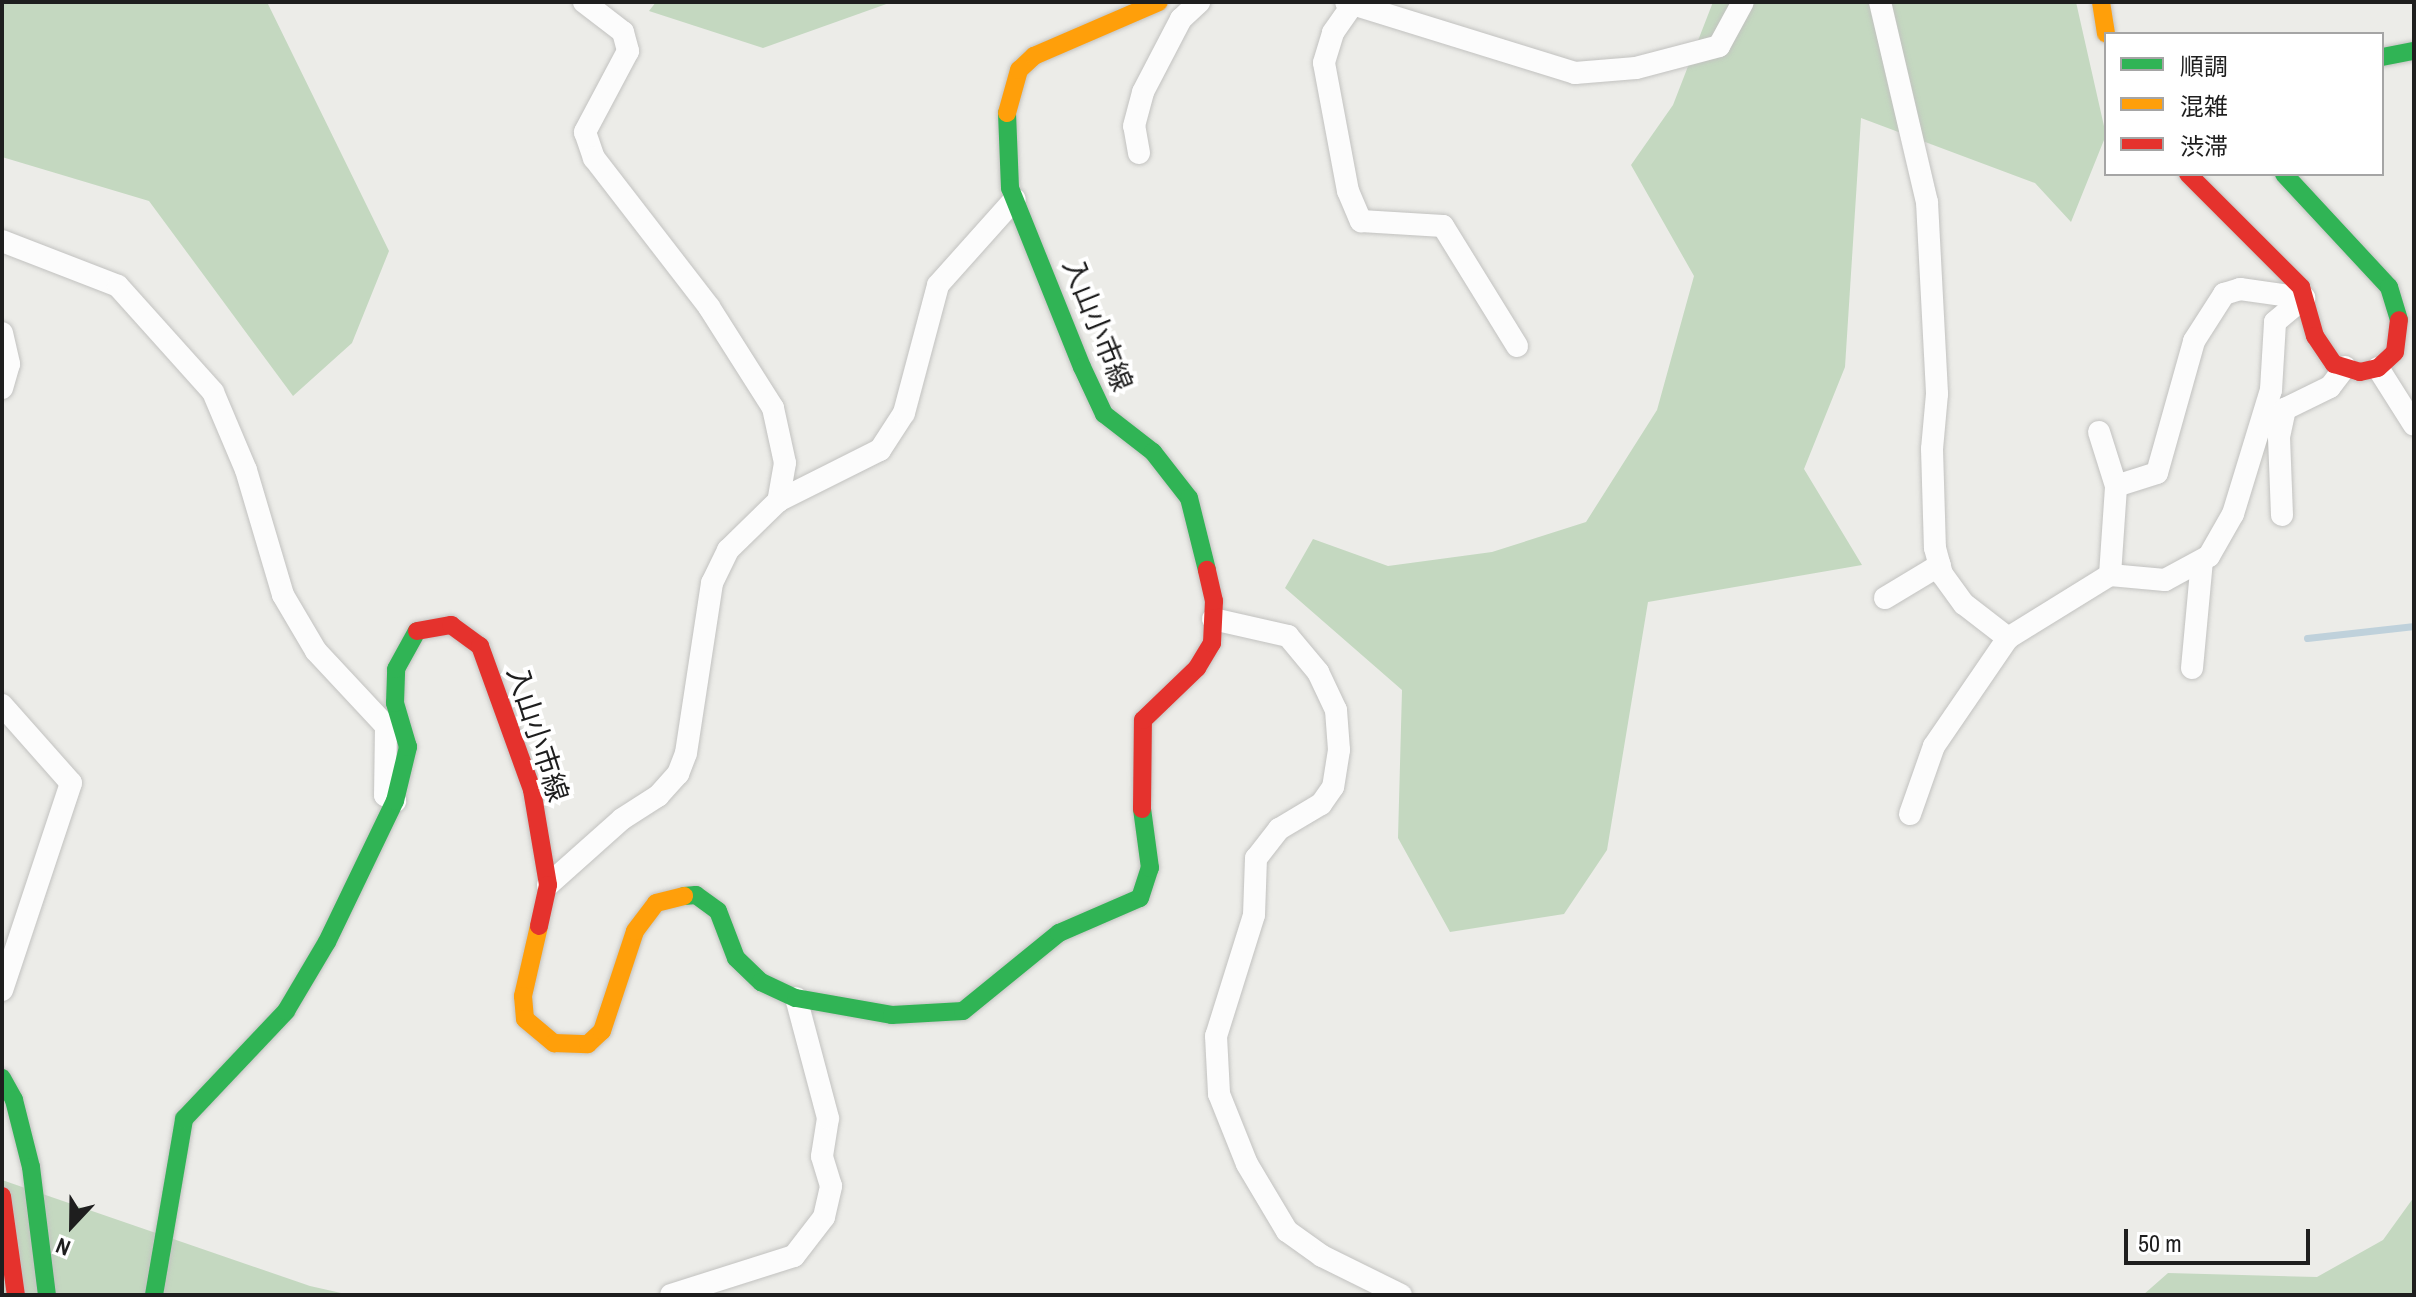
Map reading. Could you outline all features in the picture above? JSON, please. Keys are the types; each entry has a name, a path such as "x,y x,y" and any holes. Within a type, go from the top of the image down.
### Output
{"main road":[{"name":"入山小市線","path":"154,1295 184,1119 286,1011 327,942 395,801 408,747 395,703 396,669 411,634 429,625 451,625 480,646 516,738 532,790 548,885 523,996 525,1019 554,1043 588,1044 602,1031 623,979 635,931 656,903 676,896 696,895 718,911 736,958 761,982 796,998 892,1015 963,1011 1059,933 1140,898 1150,868 1140,791 1143,720 1197,668 1212,643 1214,601 1189,498 1153,452 1104,414 1015,199 1004,139 1009,91 1019,70 1034,56 1159,2"},
{"path":"2101,2 2106,32"},
{"path":"2384,57 2414,51"},
{"path":"2190,176 2281,266 2304,298 2315,336 2334,364 2360,372 2378,368 2395,352 2408,328 2389,287 2334,233 2286,176"},
{"path":"2,1078 14,1100 31,1167 47,1295"},
{"path":"2,1196 16,1295"}],"street":[{"path":"584,2 623,32 628,51 585,132 594,158 709,307 773,408 785,463 778,501"},
{"path":"1139,153 1134,126 1143,92 1181,19 1199,2"},
{"path":"1517,346 1443,226 1361,221 1348,191 1324,63 1333,33 1350,3 1575,73 1636,68 1719,46 1743,2"},
{"path":"1880,2 1927,202 1940,565 1964,604 2008,638"},
{"path":"548,885 678,774 686,753 712,583 728,550 778,501 831,472 867,461 893,435 938,285 1015,199"},
{"path":"2,241 118,286 213,392 246,470 283,595 316,651 386,726 385,795 395,801"},
{"path":"2116,486 2157,473 2194,341 2224,294 2240,289 2304,298"},
{"path":"2192,668 2202,561 2233,514 2271,390 2275,322 2304,298"},
{"path":"2,333 9,364 2,388"},
{"path":"2282,515 2279,437 2285,409 2330,387 2345,367"},
{"path":"2378,368 2414,425"},
{"path":"2099,432 2116,486 2110,575"},
{"path":"1910,814 1934,746 2008,638 2110,575 2165,580 2202,561"},
{"path":"1885,598 1940,565"},
{"path":"1213,619 1288,636 1318,672 1336,710 1339,750 1333,787 1321,804 1279,829 1256,858 1254,915 1216,1036 1219,1094 1247,1164 1287,1231 1332,1261 1401,1295"},
{"path":"2,705 71,783 2,990"},
{"path":"671,1295 794,1256 824,1217 831,1186 822,1156 828,1118 796,998"}],"green space":[{"path":"2,2 267,2 389,251 352,343 293,396 149,201 2,157"},
{"path":"656,2 892,2 763,48 649,11"},
{"path":"1713,2 2076,2 2104,126 2104,140 2071,222 2035,183 1861,118 1845,367 1804,469 1862,565 1648,602 1607,850 1564,914 1450,932 1398,838 1402,690 1285,588 1313,539 1388,566 1492,552 1586,522 1657,410 1694,276 1631,165 1673,105"},
{"path":"2,1180 310,1286 350,1295 2,1295"},
{"path":"2414,1197 2414,1295 2143,1295 2168,1273 2317,1277 2383,1240"}],"waterway":[{"path":"2307,638 2414,626"}],"traffic: fast":[{"path":"2384,57 2414,51"},
{"path":"1007,113 1010,188 1082,367 1104,414 1153,452 1189,498 1207,570"},
{"path":"2286,176 2389,287 2399,320"},
{"path":"154,1295 184,1119 286,1011 327,942 395,801 408,747 395,703 396,669 417,631"},
{"path":"684,896 696,895 718,911 736,958 761,982 796,998 892,1015 963,1011 1059,933 1140,898 1150,868 1142,809"},
{"path":"2,1078 14,1100 31,1167 47,1295"}],"traffic: slow":[{"path":"1007,113 1019,70 1034,56 1159,2"},
{"path":"2101,2 2106,32"},
{"path":"539,926 523,996 525,1019 554,1043 588,1044 602,1031 635,931 656,903 684,896"}],"traffic: jam":[{"path":"2190,176 2301,287 2315,336 2334,364 2360,372 2378,368 2395,352 2399,320"},
{"path":"1142,809 1143,720 1197,668 1212,643 1214,601 1207,570"},
{"path":"417,631 451,625 480,646 532,790 548,885 539,926"},
{"path":"2,1196 16,1295"}]}
